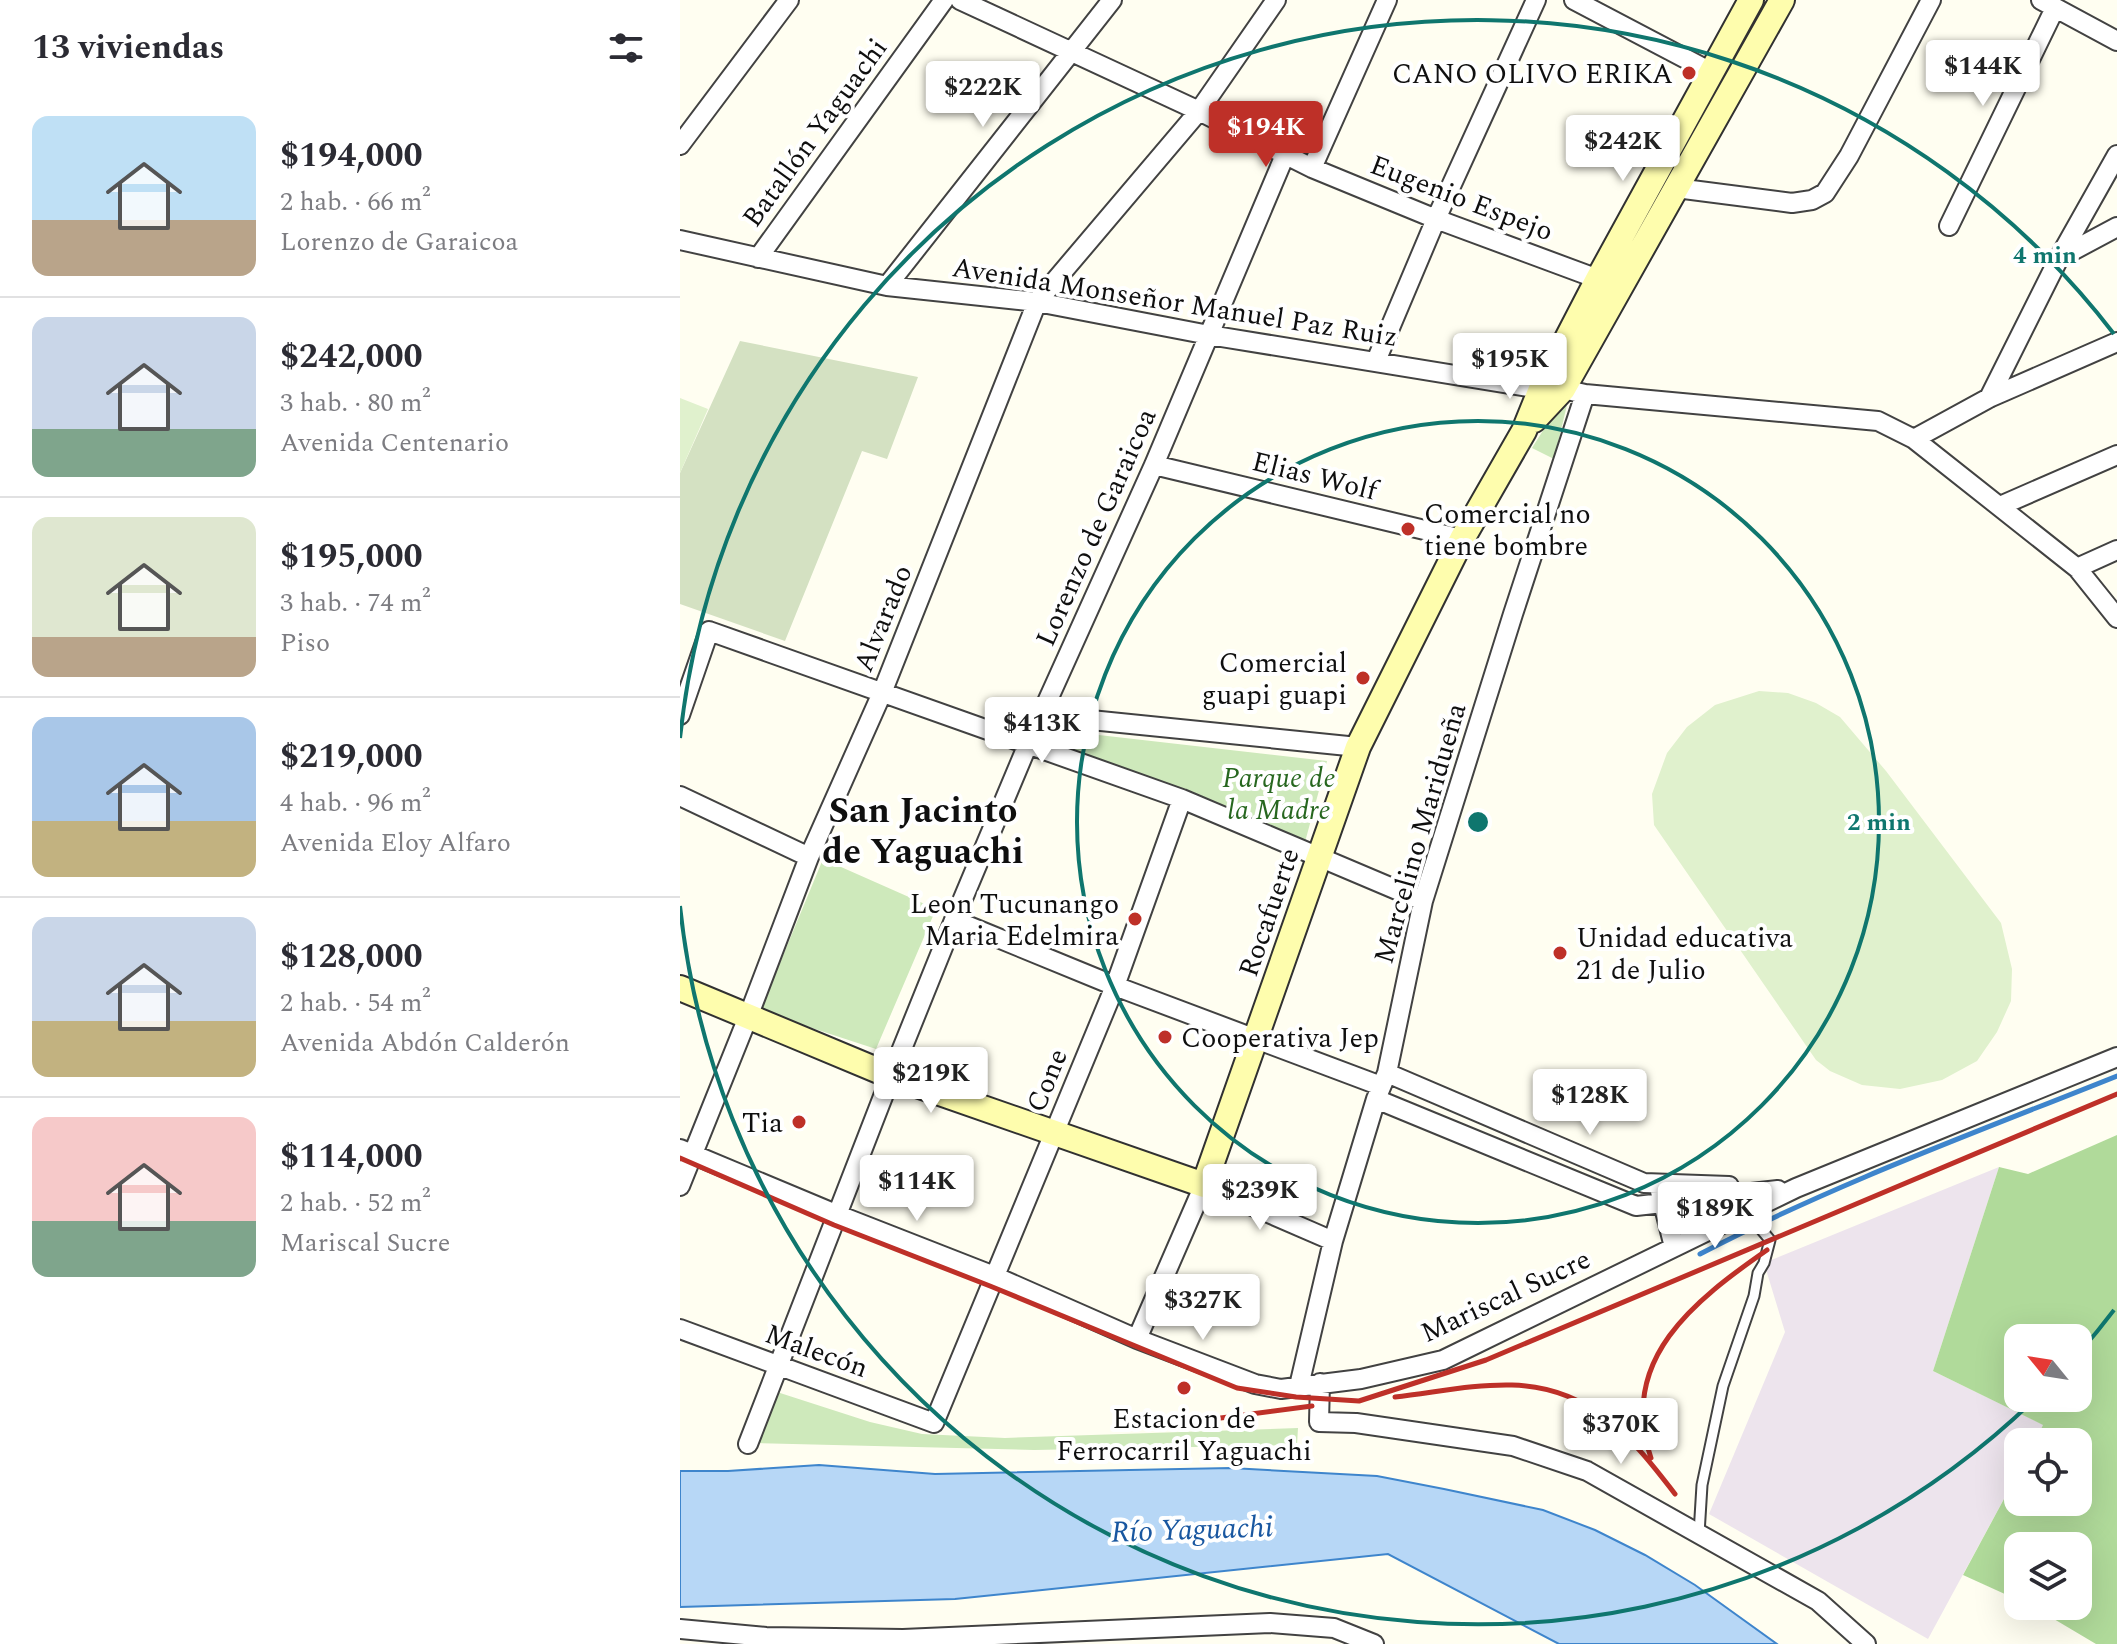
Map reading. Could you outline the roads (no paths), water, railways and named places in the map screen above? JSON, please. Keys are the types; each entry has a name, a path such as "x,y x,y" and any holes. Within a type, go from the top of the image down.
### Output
{"street":[{"path":"680,145 789,0"},
{"name":"Batallón Yaguachi","path":"758,258 944,0"},
{"name":"Eugenio Espejo","path":"960,0 1199,111 1312,168 1436,219 1598,279"},
{"path":"887,286 1112,0"},
{"name":"Alvarado","path":"680,1186 686,1152 748,1017 809,857 882,693 1037,302 1199,111 1276,0"},
{"path":"1312,168 1387,0"},
{"path":"1376,361 1436,219 1536,0"},
{"path":"1574,0 1711,72"},
{"path":"1563,391 1598,279 1751,0"},
{"path":"1563,391 1782,0"},
{"path":"1676,188 1792,203 1812,200 1825,193 1849,156 1931,0"},
{"path":"1949,226 2048,4 2117,41"},
{"name":"Lorenzo de Garaicoa","path":"748,1444 954,920 1028,744 1154,465 1285,155"},
{"path":"1989,398 2059,258 2117,155"},
{"path":"2059,258 2117,227"},
{"name":"Avenida Monseñor Manuel Paz Ruiz","path":"680,240 887,286 1037,302 1209,335 1563,391 1878,421 1914,439 2077,568 2117,618"},
{"path":"1914,439 1989,398 2117,342"},
{"name":"Rocafuerte","path":"1137,1339 1204,1185 1358,747 1462,539 1524,431 1563,391"},
{"name":"Marcelino Maridueña","path":"1299,1386 1333,1241 1381,1086 1423,901 1513,614 1563,391"},
{"path":"2000,506 2117,455"},
{"name":"Elias Wolf","path":"1154,465 1462,539"},
{"path":"2077,568 2117,550"},
{"path":"680,715 709,631 1182,799 1423,901"},
{"path":"1041,715 1358,747"},
{"path":"680,796 809,857"},
{"name":"Cone","path":"934,1423 1115,986 1182,799"},
{"path":"954,920 1115,986 1644,1183 1796,1188"},
{"path":"680,988 891,1076 1204,1185 1333,1241"},
{"name":"Mariscal Sucre","path":"686,1152 994,1276 1137,1339 1255,1384 1281,1389 1361,1379 1443,1360 1796,1188 2117,1057"},
{"path":"1381,1086 1636,1206 1796,1188"},
{"path":"1658,1184 1674,1247"},
{"name":"Malecón","path":"680,1329 934,1423"},
{"path":"1320,1383 1319,1422 1356,1423 1513,1446 1587,1471 1818,1601 1866,1644"},
{"path":"680,1629 766,1637 903,1639 1270,1623 1334,1628 1374,1644"}],"lane":[{"path":"1699,1534 1702,1485 1723,1386 1770,1240 1760,1228 1752,1208"}],"water":[{"name":"Río Yaguachi","path":"819,1465 935,1474 1231,1468 1377,1476 1543,1510 1595,1530 1695,1585 1777,1644 1559,1644 1388,1554 955,1599 680,1607 680,1471"}],"waterway":[{"path":"1700,1254 1854,1182 2117,1076"}],"railway":[{"path":"680,1158 834,1225 1237,1388 1296,1397 1359,1401 1486,1360 2117,1094"},
{"path":"1651,1458 1643,1423 1645,1391 1654,1362 1669,1336 1690,1312 1767,1250"},
{"path":"1395,1397 1497,1385 1540,1388 1565,1395 1587,1405 1625,1435 1675,1494"},
{"path":"1213,1419 1312,1406"}],"place":[{"name":"CANO OLIVO ERIKA","path":"1689,73"},
{"name":"Comercial no tiene bombre","path":"1408,529"},
{"name":"Comercial guapi guapi","path":"1363,678"},
{"name":"Leon Tucunango Maria Edelmira","path":"1135,919"},
{"name":"Unidad educativa 21 de Julio","path":"1560,953"},
{"name":"Cooperativa Jep","path":"1165,1037"},
{"name":"Tia","path":"799,1122"},
{"name":"Estacion de Ferrocarril Yaguachi","path":"1184,1388"}],"district":[{"name":"San Jacinto de Yaguachi","path":"923,830"}],"park label":[{"name":"Parque de la Madre","path":"1279,793"}]}
